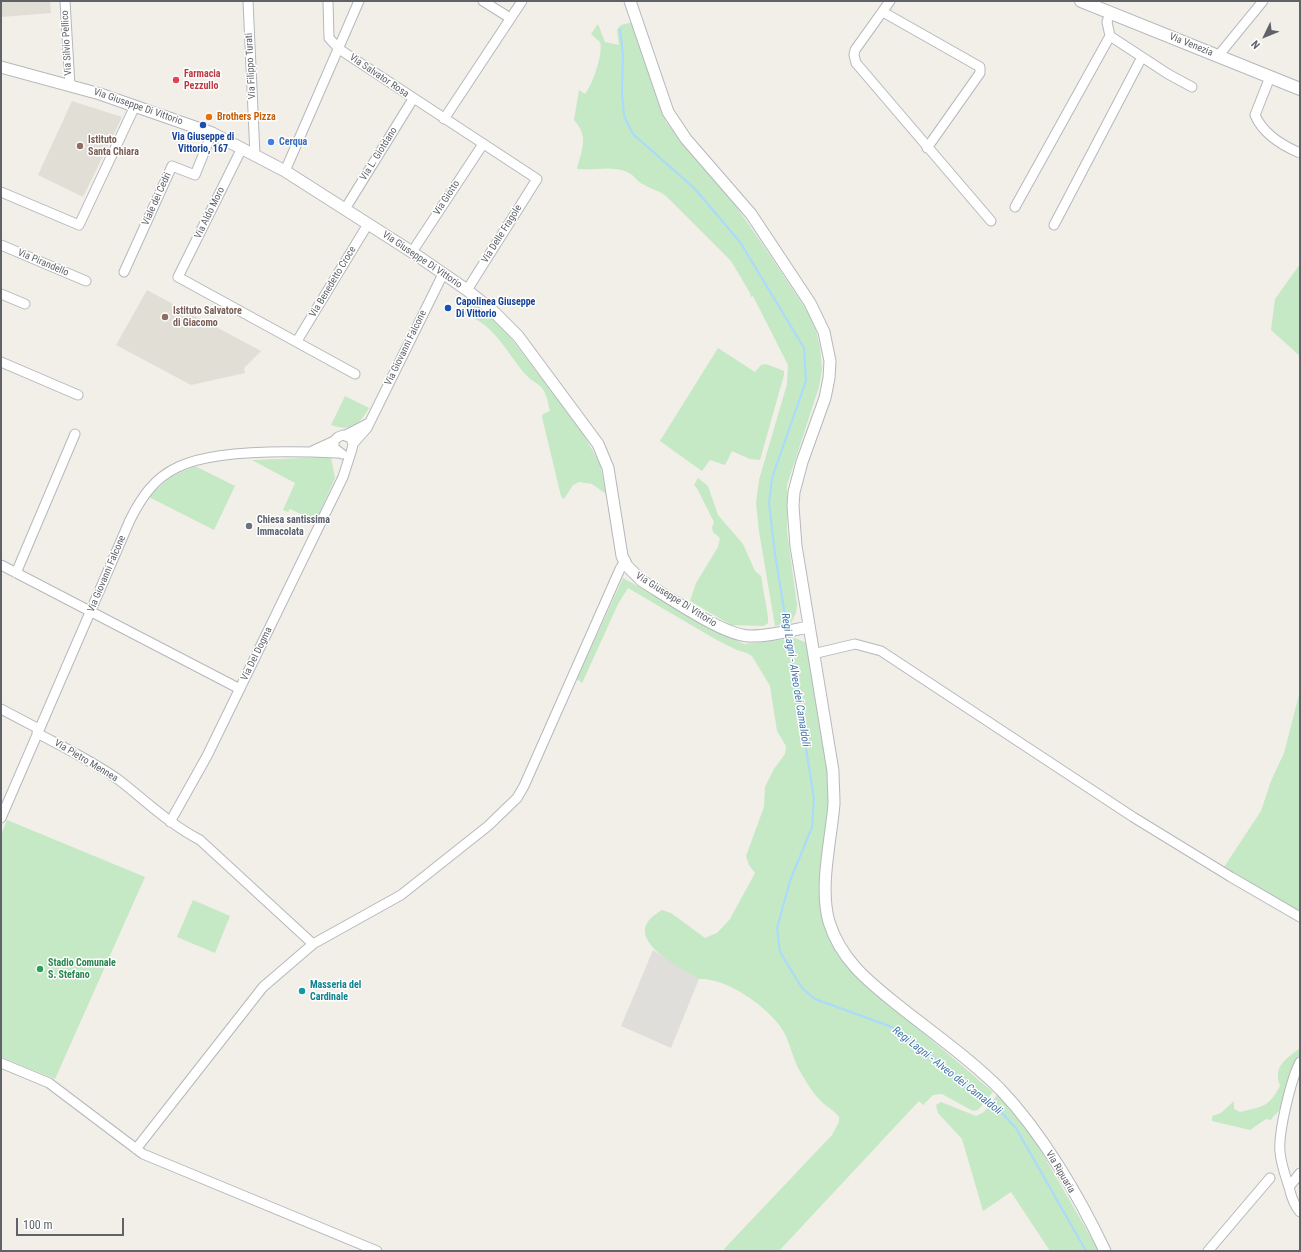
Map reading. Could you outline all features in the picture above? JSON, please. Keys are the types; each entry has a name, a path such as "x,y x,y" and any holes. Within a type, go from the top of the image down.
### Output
{"main road":[{"name":"Via Venezia","path":"1082,1 1300,89"}],"street":[{"name":"Via Silvio Pellico","path":"65,1 70,86"},
{"name":"Via Filippo Turati","path":"248,1 255,155"},
{"path":"285,171 339,49 330,38 328,1"},
{"name":"Via Salvator Rosa","path":"359,1 339,49 537,179"},
{"path":"483,1 510,18"},
{"path":"444,119 522,1"},
{"name":"Via Ripuaria","path":"630,1 668,112 686,139 751,214 810,302 824,332 830,361 829,378 825,398 802,462 794,492 793,506 796,546 808,627 815,654 833,771 834,803 826,880 826,903 829,920 836,941 857,970 980,1071 1008,1098 1029,1123 1058,1165 1105,1251"},
{"path":"890,1 855,50 854,55 856,62 927,148 991,221"},
{"path":"1218,56 1263,1"},
{"path":"882,12 980,67 980,73 927,148"},
{"path":"1015,207 1110,36 1107,22 1110,12"},
{"path":"1110,36 1192,87"},
{"path":"1054,225 1142,57"},
{"name":"Via Giuseppe Di Vittorio","path":"2,69 70,86 136,106 212,133 285,171 412,252 467,290 493,311 518,336 598,444 608,468 620,547 625,561 633,574 642,581 729,632 748,636 808,627"},
{"path":"1270,77 1255,115 1259,123 1275,140 1300,153"},
{"name":"Via L. Giotdano","path":"345,210 413,99"},
{"path":"1,192 79,224 136,106"},
{"name":"Viale dei Cedri","path":"124,272 172,166 195,175 212,133"},
{"name":"Via Giotto","path":"412,252 483,144"},
{"name":"Via Aldo Moro","path":"242,148 178,277 297,341"},
{"name":"Via Delle Fragole","path":"467,290 537,179"},
{"name":"Via Benedetto Croce","path":"297,341 368,224"},
{"name":"Via Pirandello","path":"1,245 86,281"},
{"name":"Via Giovanni Falcone","path":"352,447 362,435 369,423 443,274"},
{"path":"1,294 25,304"},
{"path":"297,341 355,374"},
{"path":"1,362 78,395"},
{"path":"346,435 351,438 352,447 347,454 340,454 334,448 334,441 340,435 346,435 369,423"},
{"path":"16,574 76,434"},
{"name":"Via Giovanni Falcone","path":"311,451 334,441"},
{"name":"Via Del Dogma","path":"170,822 208,756 348,464 352,447"},
{"name":"Via Giovanni Falcone","path":"1,818 130,520 139,502 151,487 165,474 184,464 218,456 311,451 340,454"},
{"path":"339,483 340,454"},
{"path":"136,1149 263,987 313,944 401,895 488,826 517,798 524,786 620,569 625,561"},
{"path":"1,565 90,613 240,689"},
{"path":"815,654 855,644 881,651 1126,813 1300,917"},
{"name":"Via Pietro Mennea","path":"1,709 101,768 119,780 181,830 200,840 313,944"},
{"path":"1300,1062 1281,1129 1280,1150 1292,1198 1300,1212"},
{"path":"1,1063 49,1083 136,1149 150,1157 377,1251"},
{"path":"1289,1187 1300,1173"},
{"path":"1208,1251 1270,1178"}],"shaded area":[{"path":"1,1 50,1 51,13 1,17"},
{"name":"Istituto Santa Chiara","path":"72,101 122,117 83,197 38,175"},
{"name":"Istituto Salvatore di Giacomo","path":"147,290 261,351 244,368 245,373 191,385 116,345"},
{"path":"653,950 699,979 671,1048 621,1026"}],"green space":[{"path":"633,22 655,93 666,122 726,192 807,311 816,330 820,347 822,369 819,387 787,485 787,531 797,605 796,613 791,623 775,626 759,531 756,503 759,480 787,384 788,365 753,296 751,297 731,261 666,196 639,182 631,174 621,170 577,169 583,143 582,132 574,120 579,90 585,94 588,90 597,69 601,47 600,42 591,34 598,24 605,42 619,45 617,30 621,25"},
{"path":"1300,264 1300,356 1271,330 1275,299"},
{"path":"469,298 507,333 583,433 600,464 606,494 592,484 579,482 573,485 564,499 561,496 542,417 543,414 550,411 544,390 528,377 500,341 485,325 476,319 465,315 459,318"},
{"path":"718,348 755,372 761,365 766,364 784,371 784,375 760,460 750,459 732,451 725,465 710,460 702,471 660,441"},
{"path":"345,396 369,408 362,419 354,426 344,428 331,425"},
{"path":"331,457 335,478 316,521 290,509 288,512 283,510 295,483 252,460"},
{"path":"195,466 235,486 214,530 149,497 170,477"},
{"path":"698,478 708,486 718,515 743,544 755,571 761,576 768,617 768,623 764,626 731,625 690,601 696,583 718,547 720,538 713,532 712,528 714,522 694,485"},
{"path":"623,578 728,637 744,644 795,638 807,643 828,772 828,817 820,895 822,913 831,941 842,959 855,975 993,1092 978,1110 973,1111 942,1094 933,1095 923,1105 919,1101 779,1251 726,1251 724,1249 832,1135 839,1122 839,1117 816,1096 795,1062 789,1043 783,1031 765,1010 755,1001 732,987 709,980 699,979 666,958 655,949 648,940 645,930 649,920 662,910 671,913 705,938 717,933 730,919 755,873 749,865 746,856 764,807 765,787 774,769 785,754 786,746 777,731 770,686 752,656 715,639 628,588 618,604 582,683 577,679"},
{"path":"1300,691 1300,911 1224,867 1261,811 1271,781 1284,753"},
{"name":"Stadio Comunale S. Stefano","path":"7,820 145,877 55,1079 1,1057 1,835"},
{"path":"193,900 230,916 215,953 177,937"},
{"path":"1300,1048 1300,1055 1293,1065 1284,1103 1271,1120 1266,1119 1250,1130 1212,1121 1212,1116 1221,1113 1234,1101 1234,1109 1240,1112 1259,1107 1268,1102 1280,1086 1278,1079 1279,1068 1285,1060"},
{"path":"997,1095 1030,1132 1099,1251 1050,1251 1011,1192 983,1211 962,1139 938,1113 936,1105 941,1102 976,1116 984,1112"}],"waterway":[{"name":"Regi Lagni - Alveo dei Camaldoli","path":"620,29 623,54 622,92 624,116 633,134 695,189 740,242 804,348 806,381 772,478 769,503 775,554 787,628"},
{"name":"Regi Lagni - Alveo dei Camaldoli","path":"788,634 814,799 812,827 790,881 777,928 780,952 802,988 815,999 892,1027 954,1073 1000,1111 1016,1128 1086,1251"}],"place":[{"name":"Farmacia Pezzullo","path":"176,80"},
{"name":"Brothers Pizza","path":"209,117"},
{"name":"Via Giuseppe di Vittorio, 167","path":"203,125"},
{"name":"Cerqua","path":"271,142"},
{"name":"Istituto Santa Chiara","path":"80,146"},
{"name":"Capolinea Giuseppe Di Vittorio","path":"448,308"},
{"name":"Istituto Salvatore di Giacomo","path":"165,317"},
{"name":"Chiesa santissima Immacolata","path":"249,526"},
{"name":"Stadio Comunale S. Stefano","path":"40,969"},
{"name":"Masseria del Cardinale","path":"302,991"}]}
